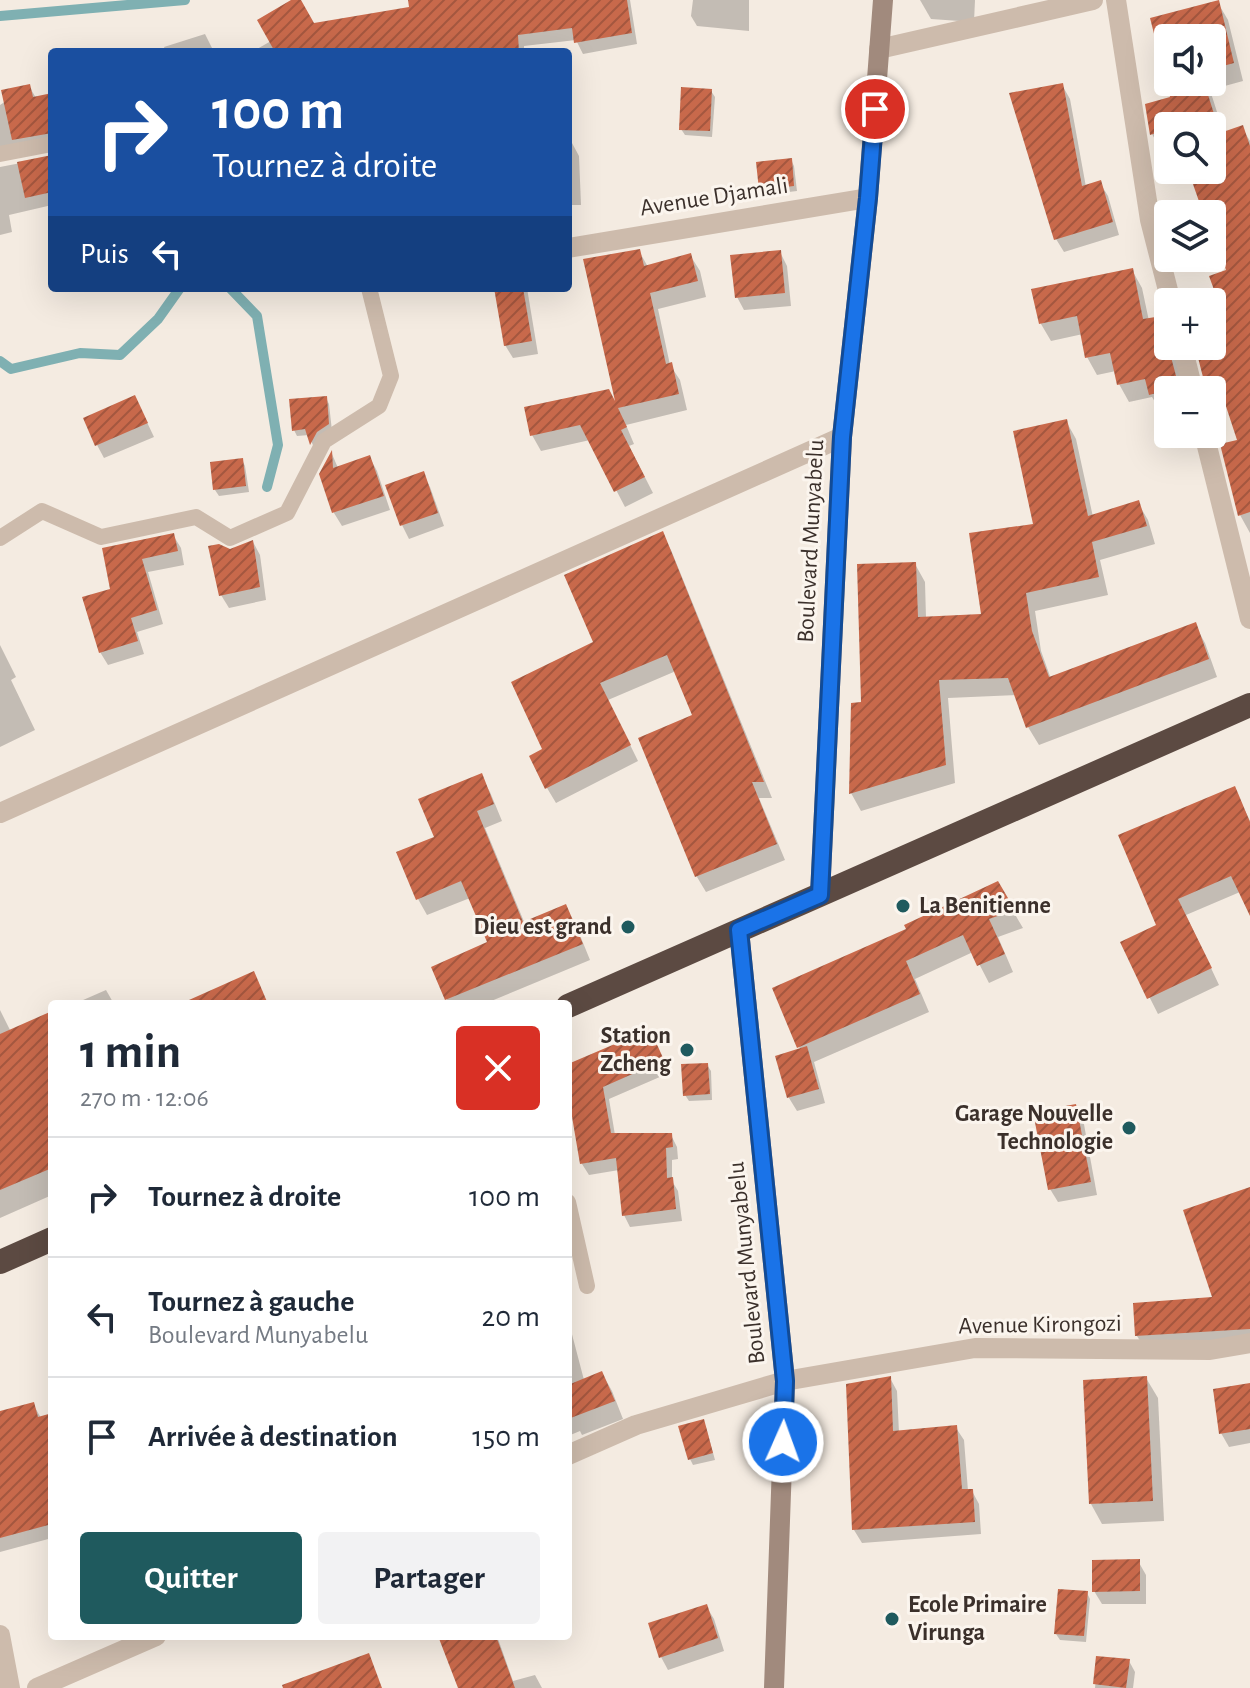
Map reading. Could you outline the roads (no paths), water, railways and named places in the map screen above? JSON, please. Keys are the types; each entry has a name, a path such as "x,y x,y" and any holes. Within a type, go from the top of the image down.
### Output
{"highway":[{"path":"572,1004 1250,705"},
{"path":"0,1262 48,1241"}],"street":[{"name":"Boulevard Munyabelu","path":"820,895 842,437 868,198 883,0"},
{"path":"879,49 1093,0"},
{"path":"1116,0 1150,220 1167,288"},
{"name":"Avenue Djamali","path":"572,247 868,198"},
{"path":"0,813 842,437"},
{"path":"1207,448 1250,619"},
{"name":"Boulevard Munyabelu","path":"739,930 785,1381 774,1688"},
{"name":"Avenue Kirongozi","path":"572,1453 636,1425 785,1381 975,1348 1210,1350 1250,1343"},
{"path":"0,1635 10,1688"},
{"path":"37,1688 147,1640"}],"lane":[{"path":"0,154 48,145"},
{"path":"0,538 42,511 101,537 196,517 230,538 287,513 324,441 379,406 391,376 370,292"},
{"path":"572,1220 587,1286"}],"waterway":[{"path":"0,16 185,0"},
{"path":"0,361 11,369 80,353 120,355 158,319 177,292"},
{"path":"234,292 257,316 278,445 267,487"}],"place":[{"name":"La Benitienne","path":"903,906"},
{"name":"Dieu est grand","path":"628,927"},
{"name":"Station Zcheng","path":"687,1050"},
{"name":"Garage Nouvelle Technologie","path":"1129,1128"},
{"name":"Ecole Primaire Virunga","path":"892,1619"}]}
